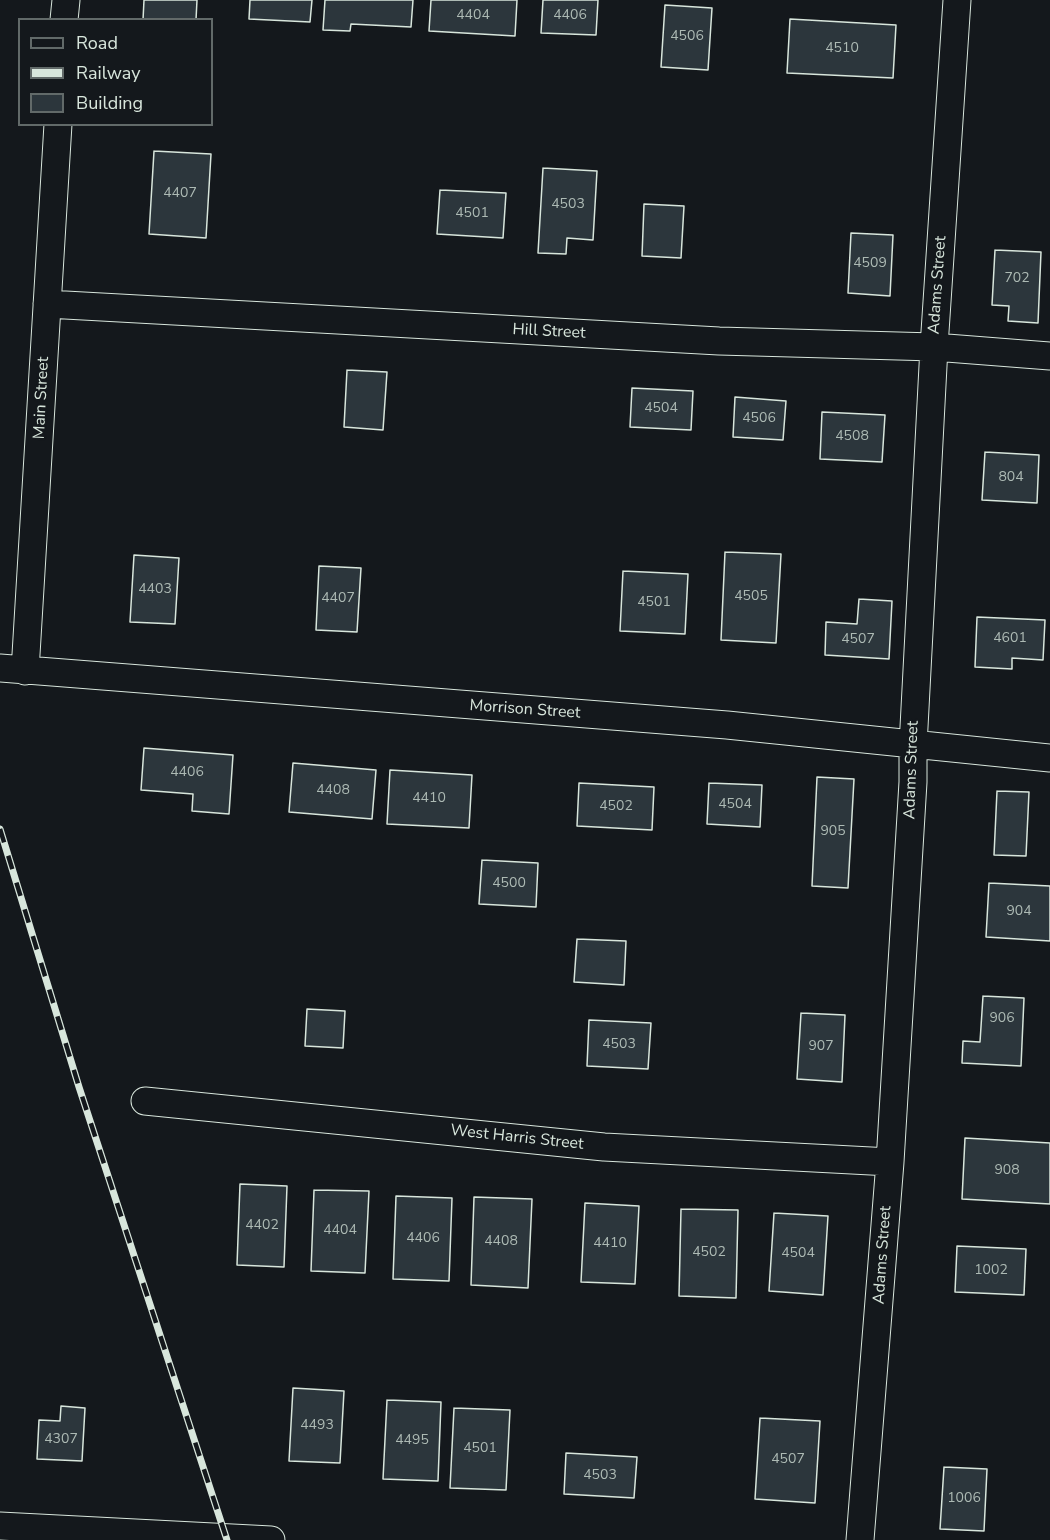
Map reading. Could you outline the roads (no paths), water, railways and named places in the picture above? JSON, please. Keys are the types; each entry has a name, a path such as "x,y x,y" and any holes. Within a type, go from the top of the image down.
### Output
{"street":[{"path":"64,18 66,0"},
{"name":"Adams Street","path":"860,1540 890,1162 912,794 934,347 957,0"},
{"name":"Main Street","path":"13,669 47,304 58,126"},
{"name":"Hill Street","path":"47,304 719,341 934,347 1050,356"},
{"name":"Morrison Street","path":"13,669 727,725 913,746 1050,758"},
{"name":"West Harris Street","path":"145,1101 604,1147 890,1162"},
{"path":"0,1526 272,1540"}],"railway":[{"path":"0,829 79,1087 227,1540"}]}
